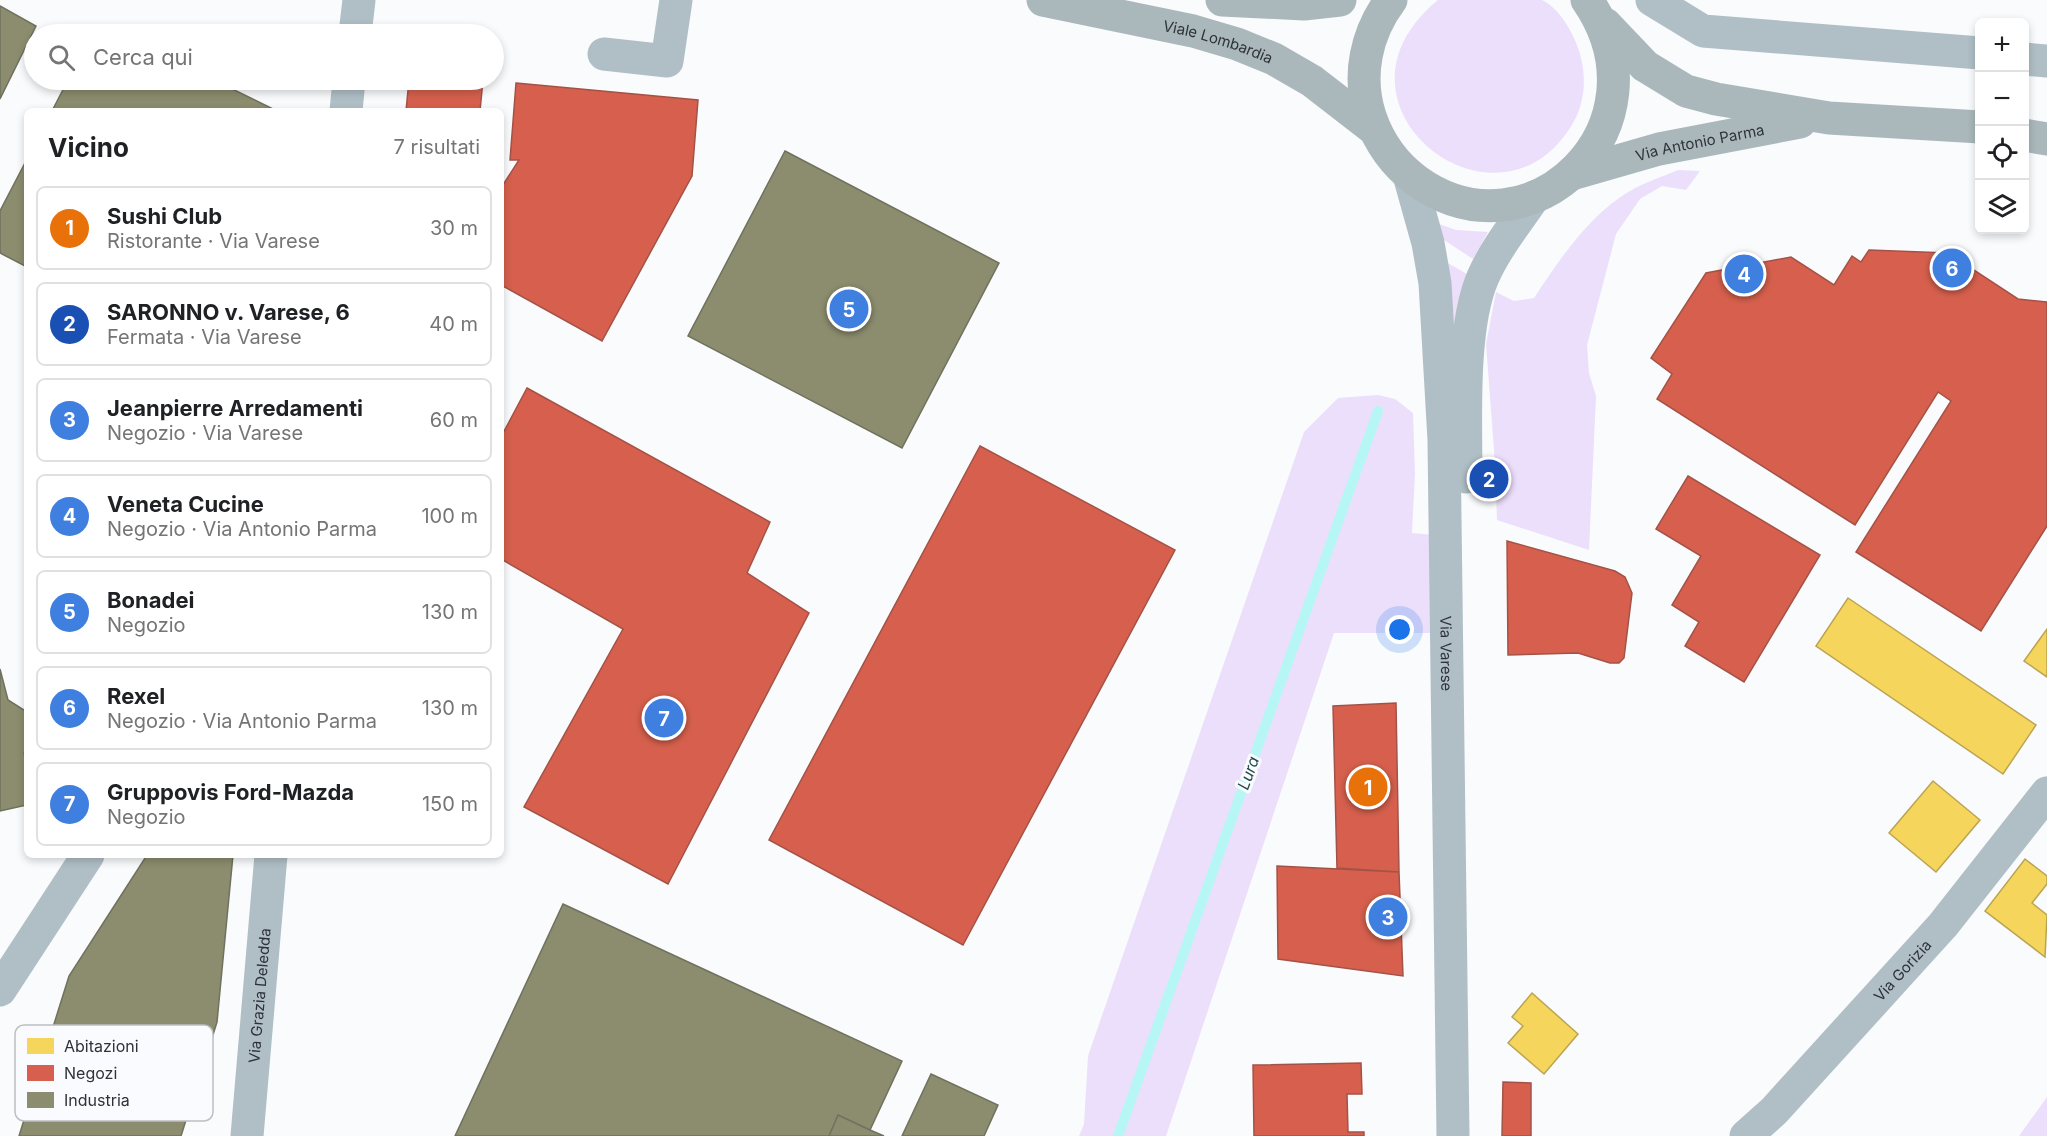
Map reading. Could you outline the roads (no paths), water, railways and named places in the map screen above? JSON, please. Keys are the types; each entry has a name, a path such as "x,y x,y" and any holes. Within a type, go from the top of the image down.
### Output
{"main road":[{"name":"Viale Lombardia","path":"1043,0 1219,37 1237,44 1274,59 1312,81 1374,129"},
{"path":"1222,0 1304,4 1340,0"},
{"path":"1391,0 1378,20 1365,63 1367,107 1374,129 1395,162 1408,175 1427,188 1469,203 1491,204 1534,196 1572,174 1589,156 1602,135 1613,97 1614,64 1609,41 1593,9"},
{"name":"Via Antonio Parma","path":"1593,9 1645,66 1686,91 1716,99 1829,118 1975,126"},
{"name":"Via Antonio Parma","path":"1572,174 1599,164 1720,136 1829,118"},
{"path":"2029,120 2047,118"},
{"path":"2029,136 2047,138"}],"street":[{"path":"356,24 359,0"},
{"path":"604,54 667,61 676,0"},
{"path":"1652,0 1703,31 1975,53"},
{"path":"2029,59 2047,61"},
{"path":"346,108 349,90"},
{"name":"Via Varese","path":"1408,175 1428,243 1435,284 1443,440 1453,1136"},
{"name":"Via Varese","path":"1473,1136 1466,452 1468,352 1474,306 1483,276 1534,196"},
{"name":"Via Gorizia","path":"1746,1136 1774,1111 1943,925 2047,794"},
{"path":"0,990 86,858"},
{"name":"Via Grazia Deledda","path":"247,1136 271,858"}],"waterway":[{"name":"Lura","path":"1118,1136 1378,411"}],"place":[{"name":"Rexel","path":"1952,268"},
{"name":"Veneta Cucine","path":"1744,274"},
{"name":"Bonadei","path":"849,309"},
{"name":"SARONNO v. Varese, 6","path":"1489,479"},
{"name":"Gruppovis Ford-Mazda","path":"664,718"},
{"name":"Sushi Club","path":"1368,787"},
{"name":"Jeanpierre Arredamenti","path":"1388,917"}]}
